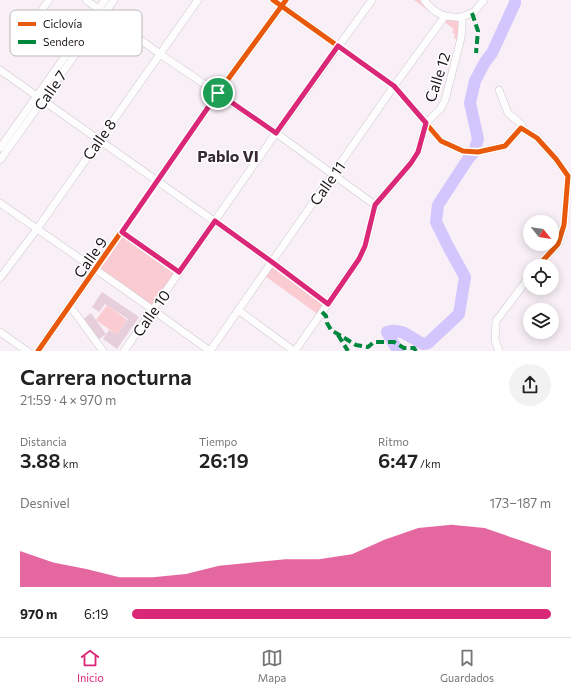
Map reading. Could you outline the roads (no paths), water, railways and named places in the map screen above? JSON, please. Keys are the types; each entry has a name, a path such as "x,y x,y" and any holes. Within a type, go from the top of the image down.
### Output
{"street":[{"path":"42,10 49,0"},
{"path":"86,0 100,10"},
{"name":"Calle 7","path":"101,10 105,0"},
{"name":"Calle 7","path":"102,10 114,0"},
{"name":"Calle 8","path":"0,278 37,229 198,0"},
{"path":"273,0 284,3 338,46 394,86 441,141 463,151 475,152 505,146 521,128 523,129"},
{"name":"Calle 10","path":"124,351 276,133 372,0"},
{"path":"424,0 432,9 446,17 462,17 474,12 484,0"},
{"name":"Calle 9","path":"38,351 96,270 218,93 284,3"},
{"name":"Calle 11","path":"210,351 394,86 446,17"},
{"name":"Calle 12","path":"295,351 359,259 365,246 375,205 411,163 418,152 426,123 441,108 447,96 461,38 462,17"},
{"path":"142,41 276,133 375,205"},
{"name":"Calle 7","path":"0,160 69,56"},
{"path":"0,70 215,221 328,304"},
{"path":"499,90 508,113 522,125 523,129 537,138 570,175 564,224 558,244 544,259"},
{"name":"Calle 7","path":"0,148 40,98"},
{"path":"0,203 210,351"},
{"path":"122,232 179,272"},
{"path":"499,351 495,340 496,321 523,285"},
{"path":"70,306 103,351"},
{"path":"238,310 295,351"},
{"path":"0,332 27,351"}],"waterway":[{"path":"398,351 387,332 401,332 423,344 428,343 459,314 465,277 436,222 438,205 474,152 478,139 470,103 475,81 485,62 492,53 515,0"}],"district":[{"name":"Pablo VI","path":"228,155"}]}
